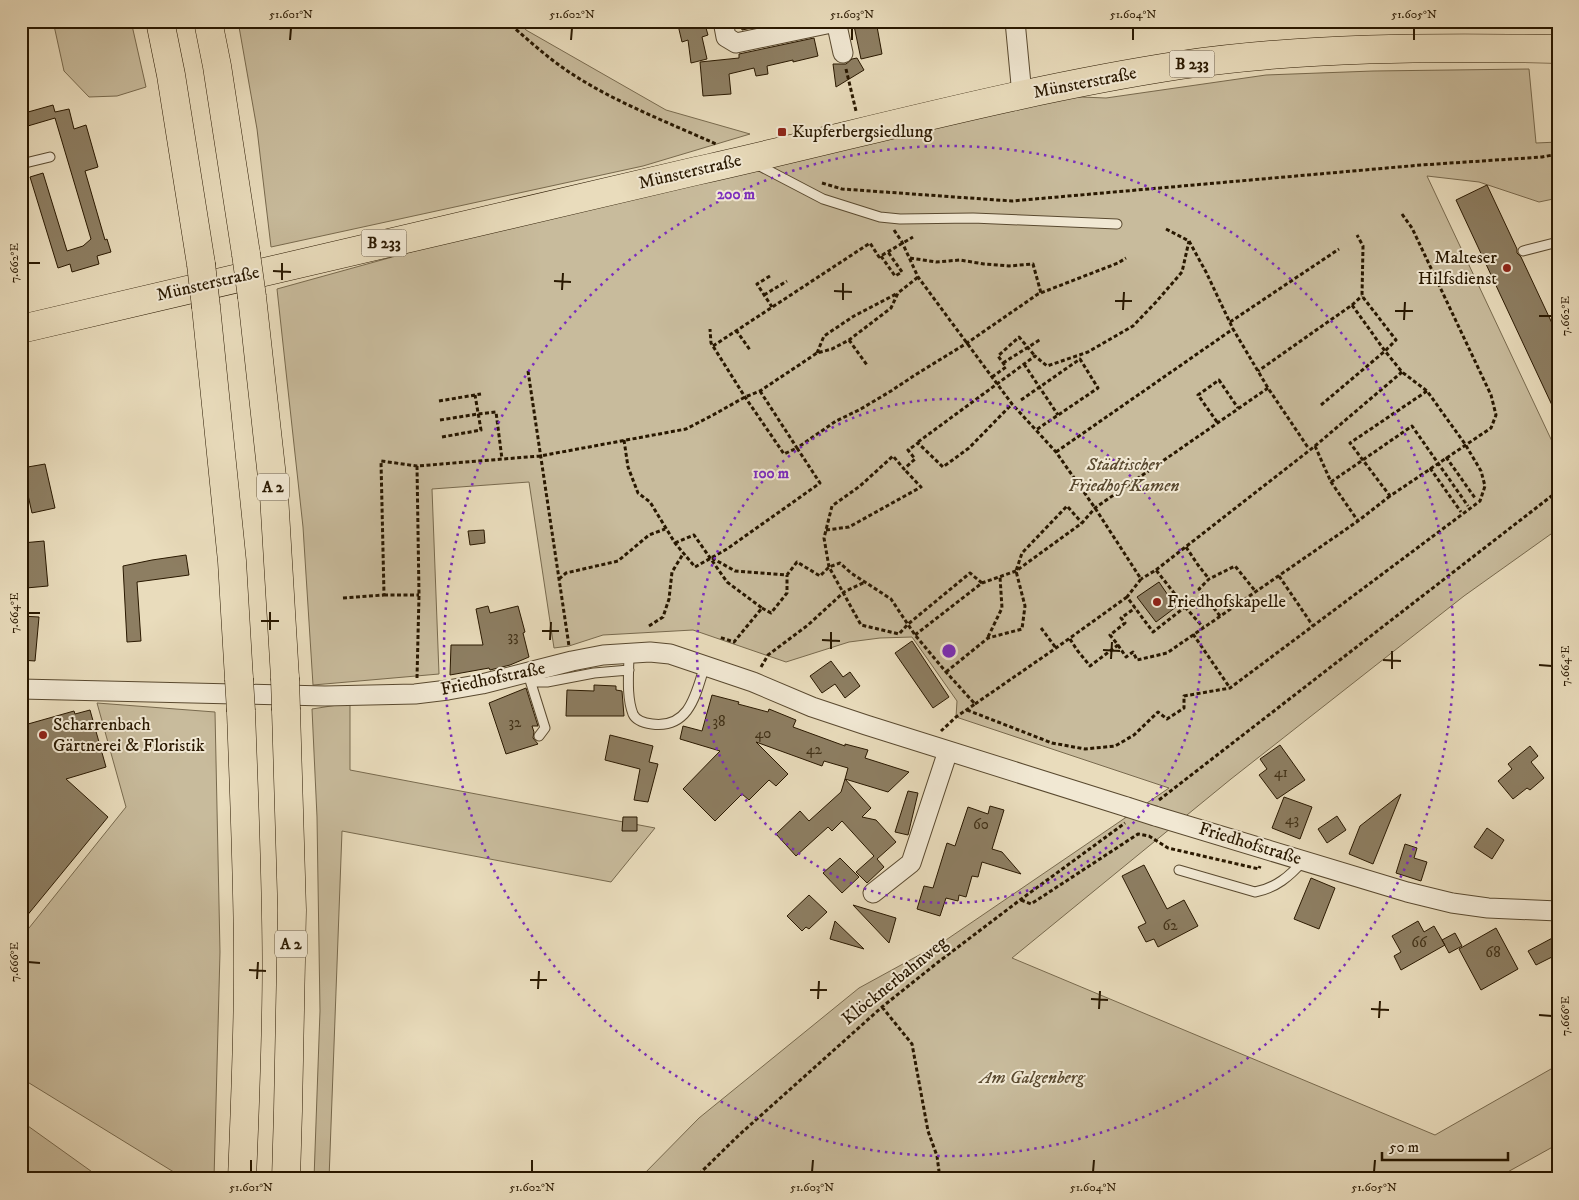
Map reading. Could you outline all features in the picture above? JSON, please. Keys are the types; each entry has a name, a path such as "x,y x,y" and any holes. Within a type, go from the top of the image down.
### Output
{"main road":[{"path":"160,21 171,75 201,264 232,561 247,859 247,1040 242,1179"},
{"name":"A 2","path":"208,21 217,66 252,297 274,495 286,710 292,910 286,1179"},
{"name":"Münsterstraße","path":"21,329 1022,95 1101,79 1183,65 1271,54 1447,48 1558,50"}],"street":[{"path":"723,21 726,36 736,43 836,21 843,53"},
{"path":"1015,21 1022,95"},
{"name":"Friedhofstraße","path":"21,689 325,696 415,694 529,677 572,661 603,655 629,661 650,652 670,654 752,682 812,707 948,750 1128,814 1156,809 1268,850 1407,892 1452,903 1488,908 1558,911"},
{"path":"873,893 910,863 948,750"}],"lane":[{"path":"21,164 50,157"},
{"path":"747,159 823,198 880,218 973,218 1117,224"},
{"path":"1523,251 1558,242"},
{"path":"529,677 547,682 594,673 629,661 629,697 633,714 636,719 659,725 669,724 685,715 690,708 705,665"},
{"path":"529,677 544,728 539,736"},
{"path":"1179,870 1255,892 1268,889 1291,875 1304,861"}],"path":[{"path":"506,21 560,66 591,85 617,99 747,159"},
{"path":"843,53 854,102"},
{"path":"813,180 842,189 1012,201 1421,164 1542,157 1558,154"},
{"path":"1135,608 1121,618 1125,622 1110,635 1126,657 1133,652 1137,660 1167,652 1490,428 1496,416 1491,395 1412,228 1402,214"},
{"path":"880,218 892,228 903,243 918,277 1012,404 1056,452 1141,579"},
{"path":"1166,229 1189,241 1233,329 1268,388 1310,449"},
{"path":"1321,405 1385,352 1396,340 1362,296 1363,246 1357,235"},
{"path":"882,256 913,237"},
{"path":"992,377 1006,367 998,356 1019,337 1035,356 1047,366 1088,352 1133,326 1182,272 1189,241"},
{"path":"713,346 870,243 879,257 882,256 895,276 902,272 888,252"},
{"path":"1230,322 1340,250"},
{"path":"909,258 936,262 960,260 1009,266 1033,264 1041,293"},
{"path":"710,329 713,346 784,454 891,391 1041,293 1118,263 1126,258"},
{"path":"770,276 758,284 772,307"},
{"path":"816,353 824,336 854,316 898,293 918,277"},
{"path":"764,295 787,281"},
{"path":"384,595 381,461 418,466 540,456 686,429 745,397 760,391 816,353 832,349 849,340 891,308 898,293"},
{"path":"1258,371 1362,296"},
{"path":"967,710 1052,743 1085,749 1116,746 1134,735 1158,712 1167,719 1184,708 1184,696 1230,688 1480,501 1485,486 1481,471 1465,444 1427,391 1402,372 1385,352 1352,305"},
{"path":"1056,452 1233,329"},
{"path":"736,330 750,350"},
{"path":"1003,363 1041,339"},
{"path":"849,340 867,365"},
{"path":"904,469 915,459 908,450 1035,356"},
{"path":"1021,400 1080,359 1098,388 1036,430"},
{"path":"1024,364 1058,415"},
{"path":"528,371 572,661"},
{"path":"926,744 956,717 1070,639 1127,597 1141,579 1156,570 1315,446 1402,372"},
{"path":"1217,422 1198,395 1219,380 1238,408"},
{"path":"915,635 982,583 1016,571 1082,524 1095,508 1268,388"},
{"path":"624,440 628,467 638,493 650,502 675,543 695,567 727,549 820,483 760,391"},
{"path":"1390,496 1350,443 1427,391"},
{"path":"439,401 481,394"},
{"path":"442,436 481,430 475,395"},
{"path":"918,442 943,467 969,448 1012,404"},
{"path":"440,420 496,412 502,459"},
{"path":"1330,482 1412,426 1468,506"},
{"path":"1315,446 1330,482 1358,521"},
{"path":"826,530 849,527 921,487 893,456 860,486 832,506 826,530 824,538 829,567 861,624 899,634 907,625 970,573 982,583"},
{"path":"1446,457 1475,498"},
{"path":"415,694 419,596 418,466"},
{"path":"1430,468 1461,512"},
{"path":"1156,809 1558,491"},
{"path":"946,672 988,638 1022,629 1024,606 1016,571 1022,553 1067,506 1082,524"},
{"path":"559,579 566,573 618,561 649,535 666,529"},
{"path":"675,543 694,535 727,582 771,613 787,593 788,575 797,562 820,576 829,567 840,563 851,573 891,599 907,625 975,704"},
{"path":"1186,547 1209,579"},
{"path":"650,626 663,616 669,599 672,572 684,554"},
{"path":"711,558 735,571 788,575"},
{"path":"1220,616 1199,589 1209,579 1235,566 1256,592"},
{"path":"1156,570 1203,627"},
{"path":"1279,576 1313,626"},
{"path":"988,638 1002,608 1000,577"},
{"path":"752,682 768,655 808,625 844,592 866,582"},
{"path":"343,598 384,595 419,596"},
{"path":"1127,597 1153,632 1186,607"},
{"path":"719,637 734,642 762,608"},
{"path":"1041,628 1056,648"},
{"path":"1193,634 1230,688"},
{"path":"1070,639 1090,666 1118,645"},
{"name":"Klöcknerbahnweg","path":"694,1179 739,1135 882,1007 1128,814"},
{"path":"1020,900 1031,904 1138,834 1149,836 1168,848 1259,869 1268,850"},
{"path":"882,1007 912,1044 928,1131 936,1156 940,1179"}],"green space":[{"path":"53,21 131,21 146,87 117,96 89,97 64,71"},
{"path":"238,21 519,21 526,30 666,110 750,134 643,166 271,247 257,129"},
{"name":"Städtischer Friedhof Kamen","path":"1529,69 1536,143 1558,142 1558,198 1539,202 1479,182 1427,176 1558,454 1558,529 1464,596 1231,779 1012,958 1435,1135 1558,1065 1558,1144 1495,1179 639,1179 699,1118 859,988 943,942 1169,788 956,717 957,701 912,637 880,638 849,642 786,662 693,630 603,635 569,646 554,648 529,482 432,489 439,674 313,685 303,527 277,289 652,185 1031,95 1106,98 1266,75 1373,71"},
{"path":"97,703 215,712 220,952 214,1179 177,1179 177,1174 21,1078 21,938 126,807"},
{"path":"350,703 350,770 655,828 611,882 342,831 329,1179 314,1179 320,1011 317,817 312,709"},
{"path":"21,1121 102,1179 21,1179"}],"building":[{"path":"677,21 704,21 708,35 702,37 707,59 691,63 688,40 682,42"},
{"path":"740,21 785,21 742,30"},
{"path":"853,21 876,21 882,54 861,59"},
{"path":"814,38 818,56 767,66 768,74 756,76 754,68 729,74 731,94 703,96 700,62 739,58 739,54"},
{"path":"857,58 864,70 836,87 833,64 846,64 852,59"},
{"path":"53,105 55,112 69,109 74,129 86,125 98,167 85,171 105,240 107,239 111,252 97,256 99,264 72,272 70,264 58,268 30,177 43,173 67,251 83,246 91,239 55,118 21,128 21,114"},
{"name":"Malteser Hilfsdienst","path":"1487,185 1517,249 1517,253 1521,257 1558,336 1558,418 1456,200"},
{"path":"45,464 55,508 32,513 22,468"},
{"path":"484,530 485,543 470,545 468,531"},
{"path":"44,541 48,586 26,588 22,543"},
{"path":"186,555 189,575 137,582 141,641 127,642 123,566"},
{"name":"Friedhofskapelle","path":"1159,582 1176,607 1156,622 1137,597"},
{"path":"488,606 490,613 518,606 529,657 510,665 490,670 489,668 450,675 451,645 483,645 476,609"},
{"path":"21,616 39,617 35,661 21,660"},
{"path":"912,641 949,697 933,708 895,653"},
{"path":"831,661 843,677 850,672 860,686 845,698 835,684 822,693 810,676"},
{"path":"594,685 616,686 616,690 622,691 624,716 566,716 567,690 594,691"},
{"path":"526,688 538,726 532,726 533,738 538,744 506,754 489,703"},
{"path":"712,695 768,712 769,709 796,720 793,727 845,746 845,744 868,750 865,758 909,772 888,792 845,779 848,768 824,761 822,766 756,742 788,774 776,786 769,780 749,800 742,794 715,821 683,789 720,751 680,739 683,726 702,731"},
{"path":"90,710 106,767 66,779 108,817 21,923 21,726 74,711 75,714"},
{"path":"610,735 653,746 649,762 658,764 648,802 634,800 640,769 605,760"},
{"path":"1280,745 1305,780 1277,799 1259,775 1267,769 1260,759"},
{"path":"1530,746 1538,756 1531,762 1544,778 1530,790 1527,788 1513,799 1498,781 1512,769 1508,764"},
{"path":"845,779 871,808 862,817 876,820 896,842 877,859 884,867 867,883 856,872 874,856 842,821 832,831 828,827 796,856 776,834 800,811 809,821 841,792"},
{"path":"908,791 918,793 908,835 895,832"},
{"path":"1401,794 1373,864 1349,854 1360,826"},
{"path":"1284,797 1312,807 1300,839 1272,828"},
{"path":"990,806 1004,810 992,849 1002,852 1021,874 982,862 978,877 972,876 966,897 959,895 958,901 946,898 940,916 917,909 924,886 933,888 947,843 955,846 968,807 988,814"},
{"path":"1337,816 1346,830 1327,843 1318,829"},
{"path":"623,817 637,817 637,831 622,831"},
{"path":"1487,828 1504,840 1492,859 1474,847"},
{"path":"1405,844 1417,848 1414,858 1427,862 1421,881 1396,873"},
{"path":"840,858 859,877 842,893 823,873"},
{"path":"1144,865 1167,909 1184,900 1198,926 1158,947 1154,939 1146,942 1138,927 1146,923 1122,876"},
{"path":"1311,878 1335,888 1319,929 1294,919"},
{"path":"809,895 827,912 809,929 806,927 802,931 787,916"},
{"path":"853,905 896,918 889,943"},
{"path":"835,921 864,949 830,939"},
{"path":"1418,921 1424,932 1434,926 1445,945 1401,970 1394,956 1401,952 1392,936"},
{"path":"1496,928 1518,969 1481,990 1459,949"},
{"path":"1455,933 1462,946 1449,953 1442,940"},
{"path":"1558,935 1558,954 1536,965 1528,951"}],"place":[{"name":"Kupferbergsiedlung","path":"782,132"},
{"name":"Malteser Hilfsdienst","path":"1507,268"},
{"name":"Friedhofskapelle","path":"1157,602"},
{"name":"Scharrenbach Gärtnerei & Floristik","path":"43,735"}],"park label":[{"name":"Am Galgenberg","path":"1032,1078"}]}
